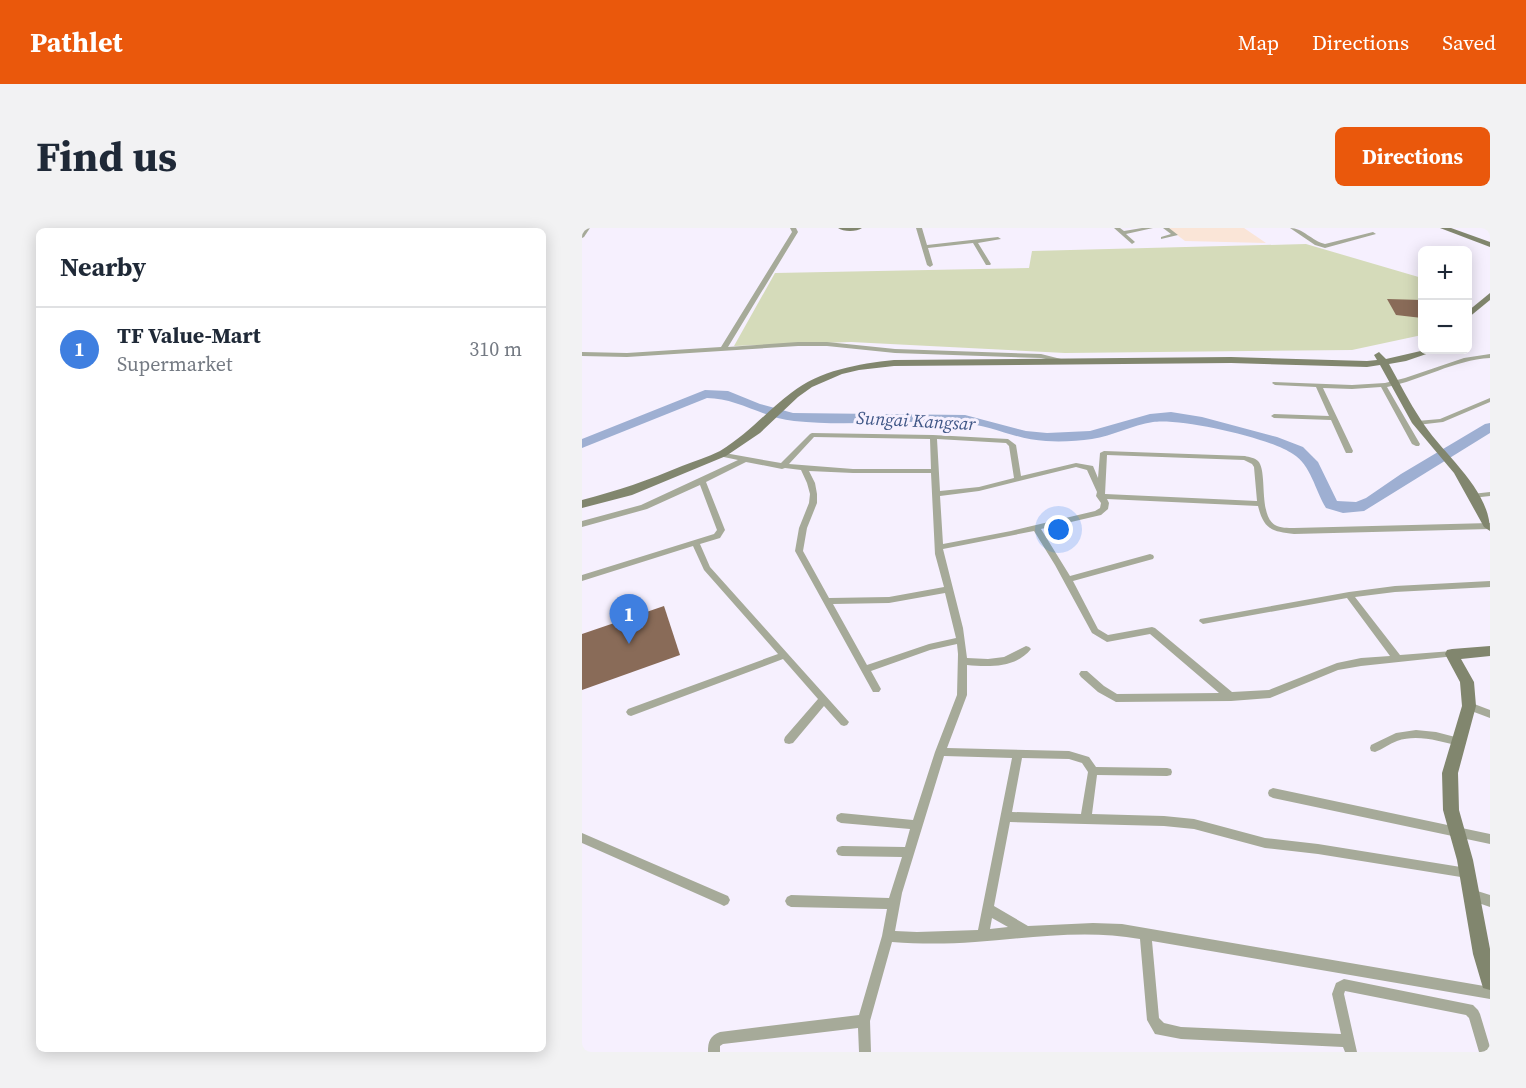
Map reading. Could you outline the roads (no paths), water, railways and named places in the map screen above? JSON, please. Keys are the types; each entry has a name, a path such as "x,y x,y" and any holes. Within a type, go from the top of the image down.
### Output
{"main road":[{"path":"842,228 858,228"},
{"path":"1444,228 1490,245"},
{"path":"1472,311 1490,296"},
{"path":"1381,358 1418,346"},
{"path":"934,362 971,354"},
{"path":"582,504 628,492 722,454 756,430 794,394 822,378 877,364 1280,361 1319,364 1410,357 1420,354"},
{"path":"1381,358 1417,423 1459,472 1490,527"},
{"path":"1490,651 1452,654 1467,682 1469,706 1450,773 1451,810 1490,981"}],"street":[{"path":"582,236 587,228"},
{"path":"724,348 795,232 793,228"},
{"path":"919,228 930,265"},
{"path":"1117,228 1132,242"},
{"path":"1123,233 1150,228"},
{"path":"1163,238 1175,235 1166,228"},
{"path":"1293,228 1317,244 1325,246 1373,234"},
{"path":"925,247 998,239"},
{"path":"974,242 988,264"},
{"path":"582,354 627,355 827,344 895,351 1047,357 1066,362"},
{"path":"1275,383 1318,385 1395,383 1469,358 1490,356"},
{"path":"1382,384 1416,444"},
{"path":"1318,385 1349,451"},
{"path":"1417,423 1441,421 1490,400"},
{"path":"1274,416 1334,418"},
{"path":"782,467 812,435 1008,441 1012,445 1018,479"},
{"path":"866,1052 864,1021 888,936 894,904 940,752 962,695 961,640 939,547 933,438"},
{"path":"1100,496 1104,453 1245,458 1255,462 1258,467 1264,516 1270,526 1294,531 1490,527"},
{"path":"722,454 805,470 934,471"},
{"path":"582,524 644,507 744,460"},
{"path":"937,494 979,489 1084,465 1090,468 1105,504 1104,509 1098,513 939,547"},
{"path":"805,470 814,488 815,499 799,538 799,551 876,688"},
{"path":"582,578 717,536 722,530 702,481"},
{"path":"1472,496 1490,494"},
{"path":"1100,496 1262,504"},
{"path":"1036,528 1095,631 1107,639 1152,630 1231,697"},
{"path":"696,543 707,568 844,722"},
{"path":"1067,580 1150,557"},
{"path":"1203,621 1395,589 1490,584"},
{"path":"828,601 889,600 949,589"},
{"path":"1349,595 1397,658"},
{"path":"865,669 928,647 961,640"},
{"path":"963,661 988,663 1005,661 1018,657 1026,649"},
{"path":"1084,674 1116,698 1231,697 1270,694 1338,667 1397,658 1452,654"},
{"path":"631,712 784,655"},
{"path":"789,740 824,699"},
{"path":"1469,706 1490,714"},
{"path":"1375,748 1403,734 1421,734 1459,742"},
{"path":"940,752 1070,755 1085,760 1093,771 1086,818"},
{"path":"983,935 1018,754"},
{"path":"1093,771 1167,772"},
{"path":"1273,793 1457,830 1490,839"},
{"path":"1006,817 1164,820 1194,824 1265,843 1318,849 1467,873"},
{"path":"841,818 917,825"},
{"path":"582,838 724,900"},
{"path":"842,850 909,852"},
{"path":"1471,895 1490,901"},
{"path":"791,901 894,904"},
{"path":"988,909 1028,932"},
{"path":"888,936 938,939 1090,927 1145,934 1490,993"},
{"path":"1145,934 1153,1020 1160,1029 1181,1033 1350,1047 1338,994 1340,987 1344,986 1469,1009 1474,1014 1485,1052"},
{"path":"714,1052 714,1043 720,1038 864,1021"}],"waterway":[{"name":"Sungai Kangsar","path":"582,444 705,394 723,394 755,407 793,417 965,419 1026,435 1047,437 1091,435 1150,418 1171,416 1202,421 1272,440 1298,450 1311,462 1331,504 1343,508 1359,507 1371,501 1406,477 1490,427"}],"place":[{"name":"TF Value-Mart","path":"629,644"}]}
